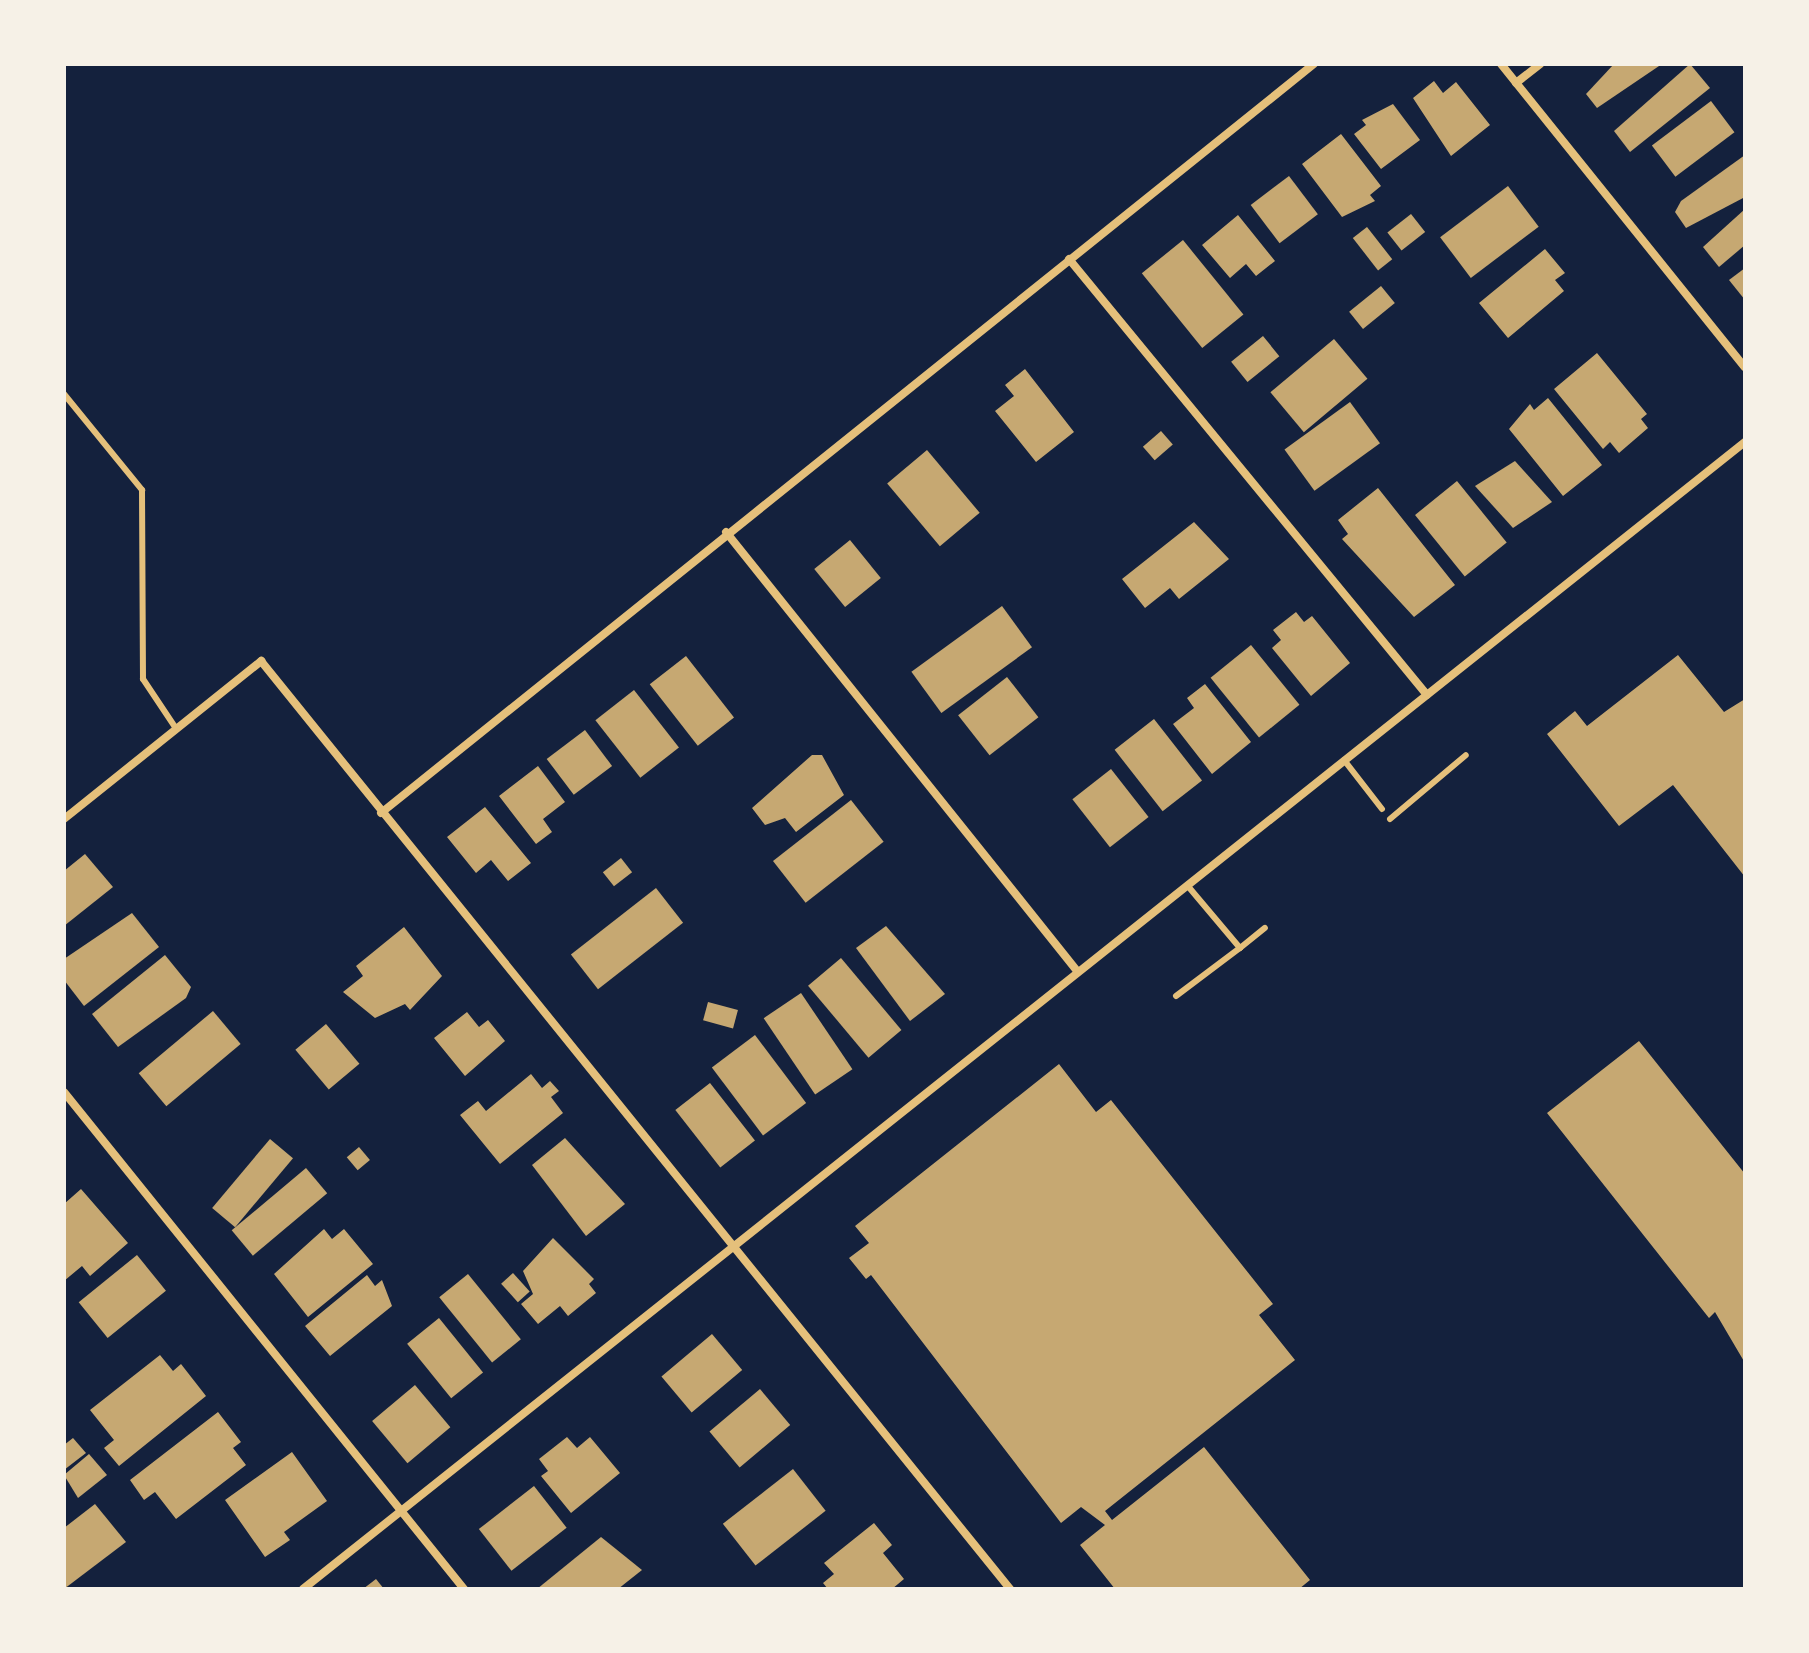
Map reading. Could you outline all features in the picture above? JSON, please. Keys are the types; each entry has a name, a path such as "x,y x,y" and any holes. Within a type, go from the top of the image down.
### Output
{"street":[{"path":"381,813 726,532 1314,64"},
{"path":"1501,64 1745,367"},
{"path":"1516,83 1540,64"},
{"path":"1069,259 1427,695"},
{"path":"303,1589 1745,442"},
{"path":"726,532 1078,972"},
{"path":"64,819 261,661 1010,1589"},
{"path":"64,1092 464,1589"}],"lane":[{"path":"64,394 142,490 143,679 175,727"},
{"path":"1390,819 1466,755"},
{"path":"1344,760 1382,809"},
{"path":"1187,885 1240,948"},
{"path":"1176,996 1265,928"}],"building":[{"path":"1614,64 1662,64 1597,108 1586,94"},
{"path":"1690,64 1710,88 1630,152 1614,131"},
{"path":"1434,81 1443,93 1456,82 1490,125 1451,156 1413,98"},
{"path":"1711,101 1734,132 1675,177 1652,146"},
{"path":"1393,104 1420,140 1381,169 1354,134 1366,125 1362,120"},
{"path":"1341,134 1381,186 1370,195 1375,201 1342,217 1302,164"},
{"path":"1745,155 1745,197 1686,228 1675,212 1681,201"},
{"path":"1289,176 1318,214 1280,243 1251,205"},
{"path":"1508,186 1539,227 1471,278 1440,237"},
{"path":"1745,209 1745,245 1719,267 1703,247"},
{"path":"1411,214 1425,232 1402,251 1387,232"},
{"path":"1238,215 1275,261 1256,276 1246,264 1230,278 1202,245"},
{"path":"1367,227 1392,259 1378,270 1353,238"},
{"path":"1183,240 1243,315 1202,348 1142,273"},
{"path":"1545,249 1565,273 1555,280 1564,291 1508,338 1479,303"},
{"path":"1745,268 1745,300 1729,280"},
{"path":"1381,286 1395,303 1363,329 1349,312"},
{"path":"1263,336 1279,356 1247,382 1231,362"},
{"path":"1334,339 1367,379 1304,432 1270,392"},
{"path":"1597,353 1647,414 1641,419 1648,428 1619,453 1610,442 1603,449 1554,389"},
{"path":"1025,369 1074,432 1036,462 995,411 1014,396 1005,385"},
{"path":"1548,398 1602,465 1563,496 1509,429 1530,404 1534,410"},
{"path":"1350,402 1380,443 1314,491 1284,450"},
{"path":"1161,431 1173,445 1155,460 1143,447"},
{"path":"927,450 980,513 940,546 887,483"},
{"path":"1515,461 1552,502 1513,528 1475,486"},
{"path":"1457,481 1507,542 1465,576 1415,515"},
{"path":"1378,488 1455,585 1414,617 1342,539 1348,534 1338,520"},
{"path":"1194,522 1229,559 1179,599 1170,588 1145,608 1122,579"},
{"path":"850,540 881,578 845,607 814,569"},
{"path":"1002,606 1032,647 941,713 911,672"},
{"path":"1296,612 1304,622 1312,616 1350,663 1311,696 1272,648 1281,640 1273,630"},
{"path":"1251,645 1299,705 1259,738 1211,678"},
{"path":"1678,655 1724,712 1745,699 1745,877 1673,785 1619,826 1547,734 1575,711 1587,726"},
{"path":"686,656 734,717 698,746 650,684"},
{"path":"1007,677 1038,717 990,755 958,715"},
{"path":"1205,684 1251,742 1212,774 1173,724 1194,708 1187,698"},
{"path":"634,690 679,748 640,778 595,720"},
{"path":"1154,719 1202,780 1163,811 1115,750"},
{"path":"585,730 612,766 574,795 547,759"},
{"path":"812,755 822,755 844,795 796,832 785,818 765,825 752,808"},
{"path":"538,766 565,802 543,819 552,832 536,844 499,796"},
{"path":"1111,769 1149,817 1110,847 1072,799"},
{"path":"851,800 884,842 806,903 773,861"},
{"path":"485,807 531,863 508,881 491,860 476,873 447,837"},
{"path":"85,854 113,887 64,926 64,871"},
{"path":"621,858 632,872 614,886 603,872"},
{"path":"656,888 683,923 598,989 571,954"},
{"path":"132,913 159,947 84,1006 64,980 64,959"},
{"path":"886,926 945,994 910,1021 856,948"},
{"path":"404,927 442,976 410,1010 405,1004 375,1018 343,992 363,976 356,966"},
{"path":"165,955 191,987 186,998 118,1047 92,1014"},
{"path":"841,958 901,1030 868,1058 808,986"},
{"path":"801,993 852,1069 815,1094 764,1018"},
{"path":"708,1002 738,1010 733,1028 703,1020"},
{"path":"213,1011 241,1044 166,1106 139,1073"},
{"path":"467,1012 479,1027 488,1020 505,1041 465,1076 434,1038"},
{"path":"326,1024 359,1064 329,1090 295,1050"},
{"path":"755,1035 806,1103 763,1135 712,1067"},
{"path":"1639,1041 1745,1174 1745,1363 1715,1312 1709,1318 1547,1113"},
{"path":"1059,1064 1096,1112 1111,1100 1273,1304 1259,1315 1295,1360 1105,1511 1112,1520 1204,1447 1310,1580 1299,1589 1115,1589 1080,1545 1105,1525 1081,1507 1061,1523 871,1275 866,1279 849,1258 869,1243 855,1226"},
{"path":"531,1074 542,1088 550,1081 559,1091 551,1097 563,1113 500,1164 460,1115 478,1101 486,1111"},
{"path":"710,1083 755,1141 720,1168 675,1110"},
{"path":"565,1138 625,1204 586,1236 532,1165"},
{"path":"270,1139 293,1158 235,1227 212,1208"},
{"path":"359,1147 370,1160 358,1170 347,1157"},
{"path":"306,1168 327,1193 253,1256 232,1230"},
{"path":"81,1189 128,1243 90,1276 82,1266 64,1281 64,1204"},
{"path":"324,1229 332,1239 344,1229 373,1264 308,1317 274,1274"},
{"path":"553,1238 594,1279 589,1284 596,1293 568,1316 560,1306 538,1324 521,1304 533,1294 523,1271"},
{"path":"137,1255 166,1291 108,1338 79,1302"},
{"path":"513,1273 530,1292 518,1302 501,1284"},
{"path":"468,1274 521,1339 492,1363 439,1297"},
{"path":"367,1275 375,1286 382,1280 392,1306 330,1356 305,1326"},
{"path":"439,1318 483,1372 451,1398 407,1344"},
{"path":"712,1334 742,1370 692,1412 661,1376"},
{"path":"160,1355 173,1371 181,1364 206,1396 119,1466 104,1448 114,1440 90,1410"},
{"path":"415,1385 450,1427 407,1463 372,1421"},
{"path":"760,1389 790,1425 740,1467 709,1431"},
{"path":"218,1412 241,1442 233,1448 246,1465 176,1519 155,1492 144,1500 130,1480"},
{"path":"567,1437 577,1448 590,1437 620,1473 571,1513 541,1476 548,1471 539,1459"},
{"path":"73,1438 86,1453 64,1470 64,1445"},
{"path":"292,1452 327,1501 284,1532 290,1540 265,1557 225,1500"},
{"path":"89,1454 107,1475 78,1498 64,1475"},
{"path":"793,1469 826,1511 755,1566 723,1524"},
{"path":"534,1486 567,1528 511,1571 479,1529"},
{"path":"95,1504 126,1542 64,1589 64,1528"},
{"path":"874,1523 892,1545 883,1553 904,1579 892,1589 828,1589 823,1583 834,1574 824,1563"},
{"path":"601,1537 642,1570 618,1589 537,1589"},
{"path":"376,1579 384,1589 363,1589"}]}
